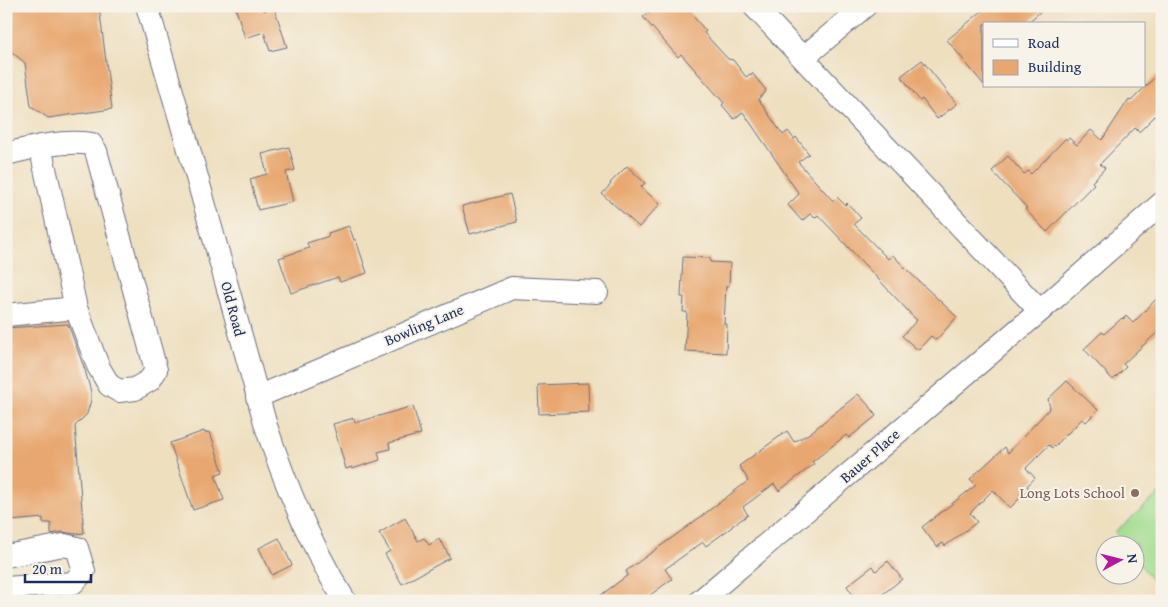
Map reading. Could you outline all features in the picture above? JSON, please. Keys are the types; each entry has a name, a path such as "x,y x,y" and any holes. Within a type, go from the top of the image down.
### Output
{"street":[{"name":"Old Road","path":"147,6 195,170 257,397 276,456 301,519 318,555 345,601"},
{"path":"754,6 1040,311"},
{"path":"804,58 865,6"},
{"path":"6,154 40,146 77,142 91,144 96,151 156,370 150,380 135,389 119,391 109,385 98,366 76,308 40,146"},
{"name":"Bauer Place","path":"700,601 1040,311 1162,202"},
{"name":"Bowling Lane","path":"257,397 512,288 597,292"},
{"path":"6,315 76,308"},
{"path":"6,556 64,545 77,548 84,571 72,583 6,588"}],"green space":[{"path":"1162,491 1162,593 1146,572 1146,534 1116,534 1115,532"}],"building":[{"path":"6,6 99,6 112,109 48,118 31,106 25,63 6,47"},
{"path":"235,6 262,6 264,11 274,7 287,47 270,51 264,32 245,38"},
{"path":"656,6 684,6 706,31 704,33 728,59 733,60 746,77 752,73 766,90 758,99 783,135 788,131 794,139 796,137 809,154 798,162 833,201 837,197 845,205 847,203 861,218 854,224 888,259 893,255 957,317 936,340 931,336 918,350 902,336 917,320 818,215 815,218 810,214 802,221 788,205 799,194 743,112 734,119 722,105 724,103 681,54 678,57 643,17"},
{"path":"988,6 1047,6 1028,22 983,22 983,84 947,40"},
{"path":"922,60 957,104 937,119 901,76"},
{"path":"1162,70 1162,109 1139,132 1135,128 1100,164 1105,168 1092,182 1094,184 1047,232 992,171 1008,156 1024,174 1028,171 1031,174 1066,138 1067,140 1069,138 1077,145 1091,130 1102,140 1129,99 1131,101"},
{"path":"289,147 295,170 286,172 293,202 258,210 250,179 267,174 262,154"},
{"path":"627,166 645,183 641,187 660,204 639,227 602,194"},
{"path":"510,194 517,222 470,234 462,206"},
{"path":"349,226 354,240 356,240 367,273 340,282 338,277 291,293 279,258 309,248 307,243 329,236 328,233"},
{"path":"683,257 710,258 710,262 730,263 729,286 726,286 724,324 727,324 726,353 685,351 687,312 683,312 684,297 681,297"},
{"path":"1162,293 1162,328 1123,364 1126,367 1113,380 1084,349 1102,332 1104,334 1122,318 1126,316 1133,323"},
{"path":"68,324 91,392 87,414 75,426 84,533 62,532 51,534 51,523 43,523 43,518 10,521 9,513 6,513 6,328"},
{"path":"1067,381 1098,410 1086,422 1082,419 1053,448 1049,445 1026,468 1035,478 1027,486 1029,489 1010,508 993,490 970,513 977,522 945,546 943,543 937,547 922,527 976,485 970,479 1005,447 1008,453 1050,408 1048,399"},
{"path":"588,383 589,412 539,414 538,385"},
{"path":"858,394 876,416 849,438 846,435 812,462 814,464 779,491 774,484 743,507 748,515 706,546 703,542 665,569 672,579 642,601 593,601 628,575 626,571 748,481 739,466 787,431 794,442 810,433"},
{"path":"413,406 421,434 389,443 390,449 378,452 380,460 352,469 352,467 346,469 333,424 354,418 355,423"},
{"path":"204,431 205,433 210,432 223,472 215,475 224,500 193,510 170,443"},
{"path":"405,518 418,541 424,538 429,545 439,539 450,558 402,584 385,554 390,551 379,533"},
{"path":"279,538 292,565 272,575 259,548"},
{"path":"888,561 902,579 874,601 857,601 847,586 873,566 876,571"}],"place":[{"name":"Long Lots School","path":"1135,493"}]}
